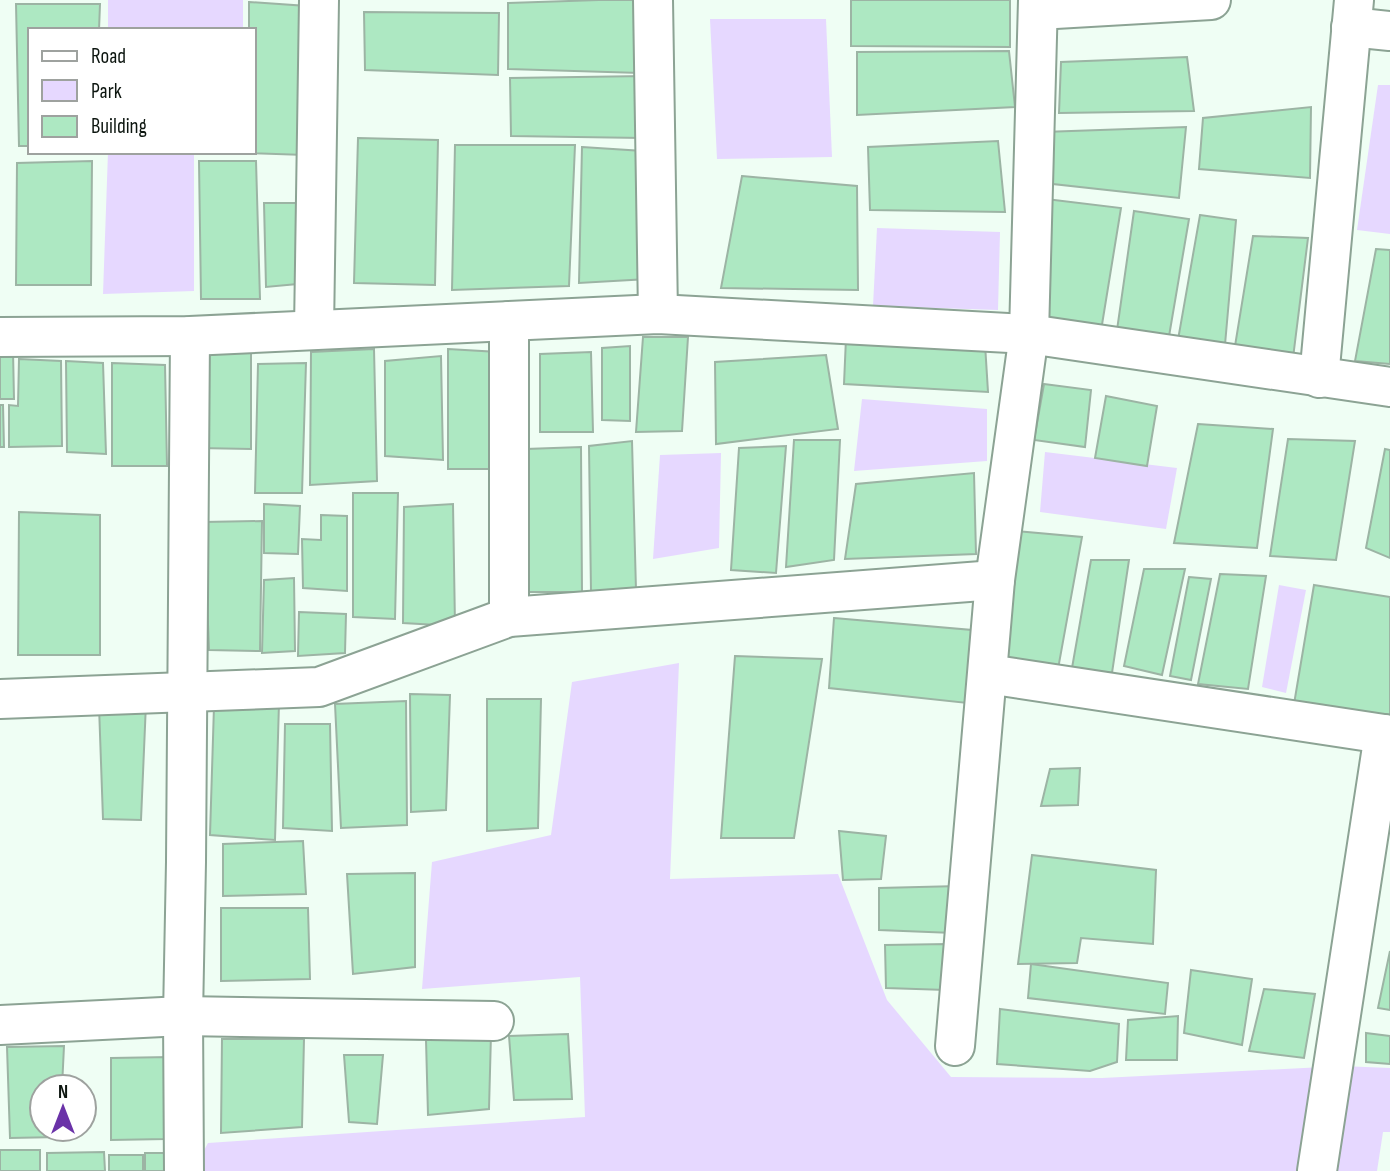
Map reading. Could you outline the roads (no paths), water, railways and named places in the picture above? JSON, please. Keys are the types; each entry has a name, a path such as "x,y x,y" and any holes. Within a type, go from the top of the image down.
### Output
{"street":[{"path":"314,330 319,0"},
{"path":"653,0 658,314"},
{"path":"955,1046 995,580 1029,334 1038,5 1211,0"},
{"path":"1319,377 1352,14 1390,31"},
{"path":"0,337 190,336 658,314 1029,334 1390,387"},
{"path":"509,321 509,617"},
{"path":"184,1171 183,1016 190,336"},
{"path":"0,699 318,687 509,617 995,580"},
{"path":"988,674 1387,734 1317,1171"},
{"path":"0,1025 183,1016 495,1021"}]}
